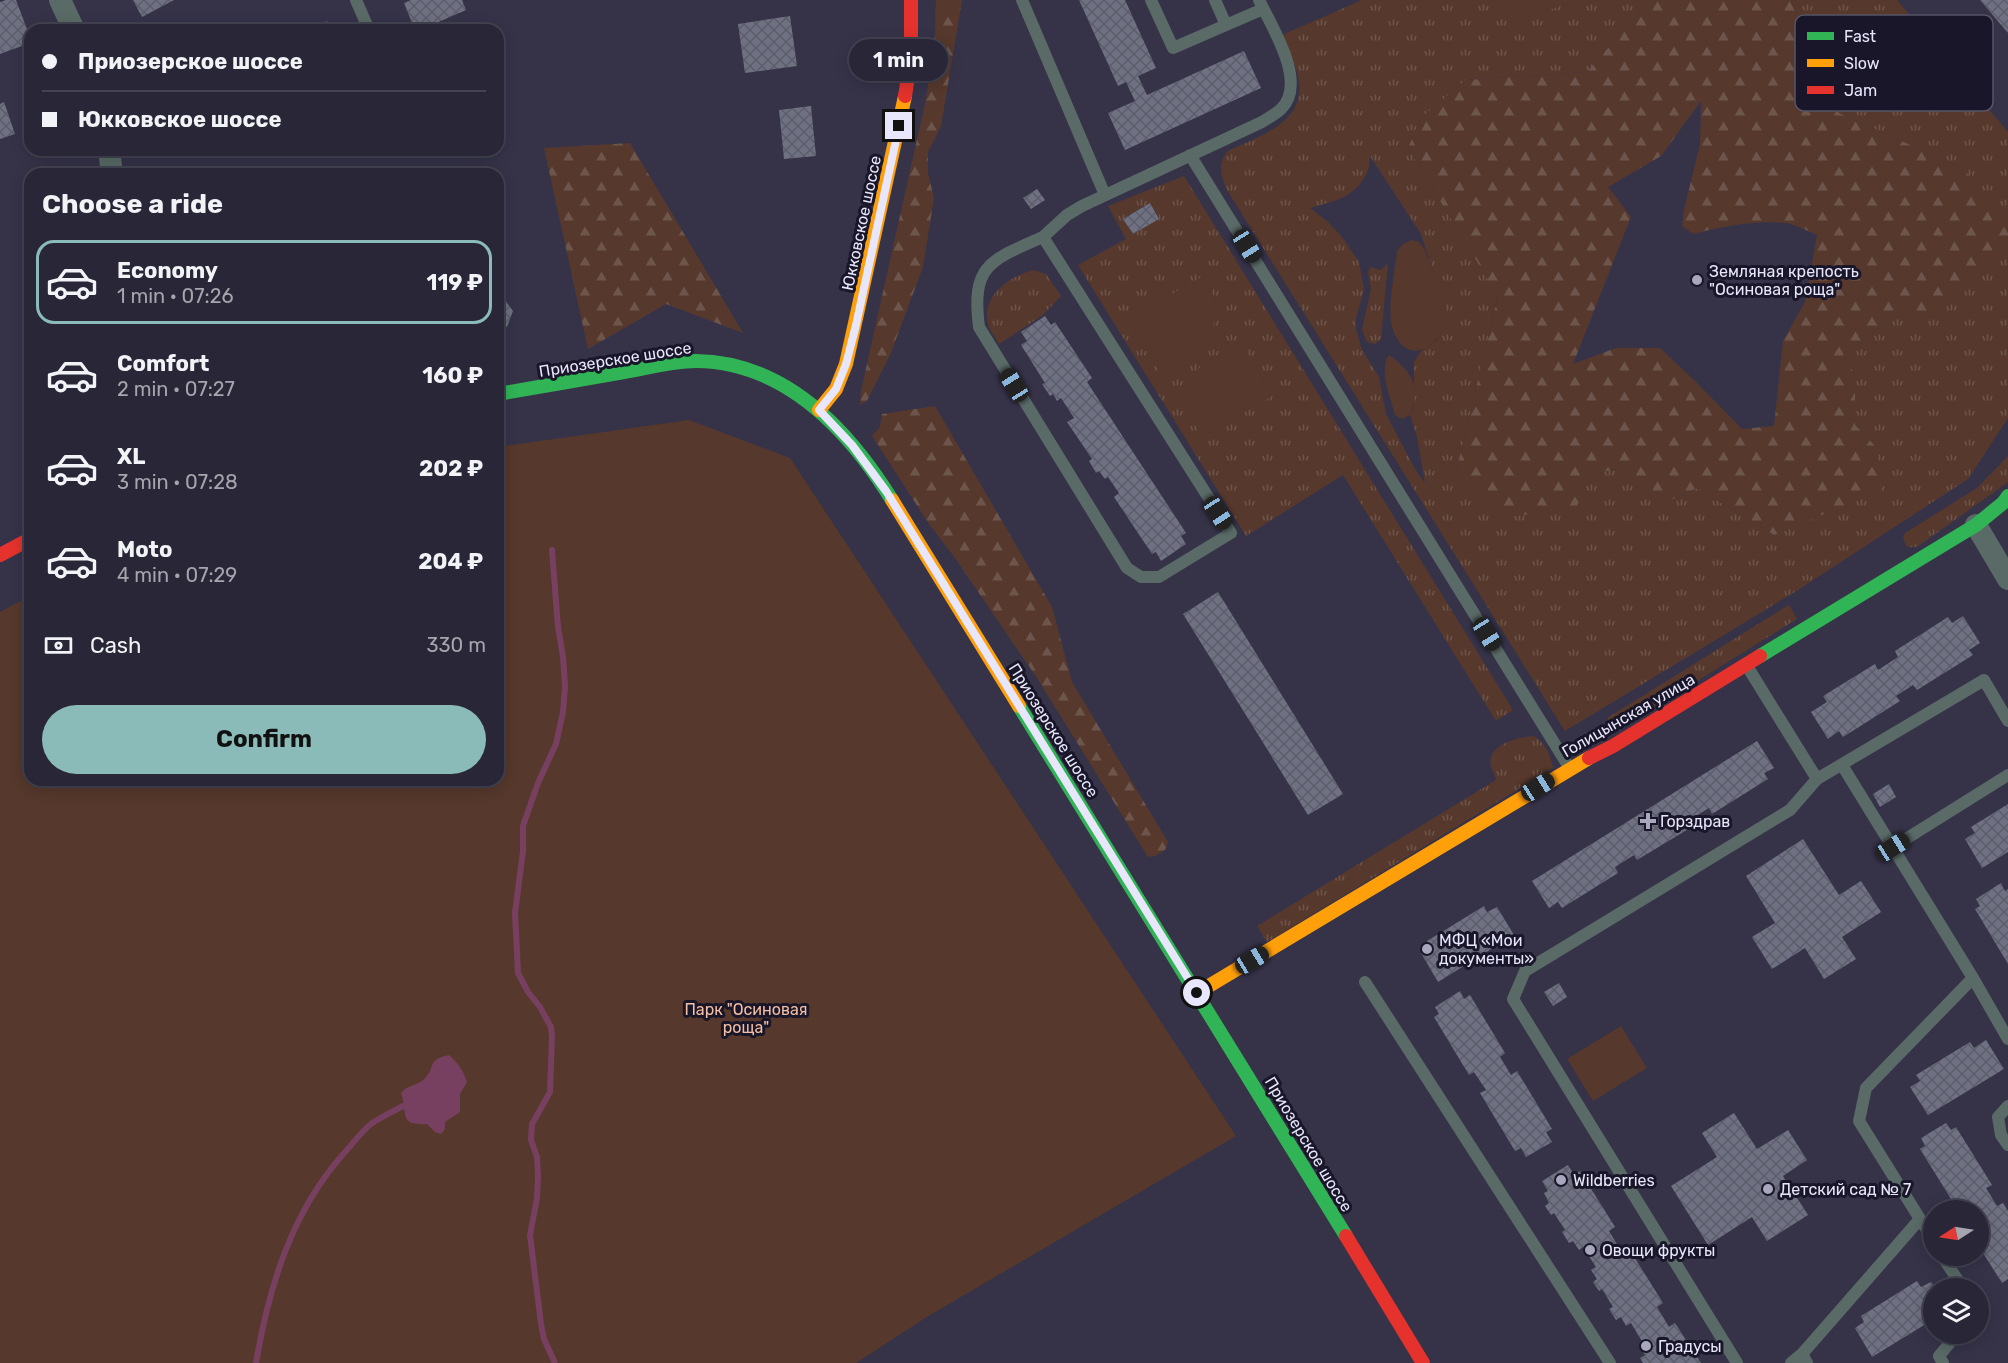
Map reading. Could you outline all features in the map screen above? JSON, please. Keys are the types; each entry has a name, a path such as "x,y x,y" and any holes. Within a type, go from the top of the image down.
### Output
{"main road":[{"name":"Юкковское шоссе","path":"819,410 836,389 846,364 856,325 907,86 911,0"},
{"name":"Приозерское шоссе","path":"504,393 695,361 734,365 766,375 819,410 852,445 886,491 1423,1363"},
{"name":"Голицынская улица","path":"1197,993 1570,768 1612,746 1747,666 1976,525 2008,496"},
{"path":"0,555 24,541"}],"street":[{"path":"60,0 71,24"},
{"path":"1976,525 2008,579"}],"lane":[{"path":"356,0 366,24"},
{"path":"1022,0 1105,195"},
{"path":"1043,237 1231,533 1158,576 1141,577 1127,568 979,327 975,301 980,279 998,257 1043,237 1067,215 1105,195 1262,122 1282,108 1292,87 1288,62 1261,4 1226,25 1173,48 1151,0"},
{"path":"1215,0 1226,25"},
{"path":"1190,155 1570,768"},
{"path":"1747,666 1817,779"},
{"path":"1737,1363 1513,999 1525,971 1791,810 1817,779 1984,680 2008,721"},
{"path":"1842,765 2008,1039"},
{"path":"1893,847 2008,775"},
{"path":"1923,1225 1859,1121 1866,1088 1973,978"},
{"path":"1365,982 1610,1363"},
{"path":"2008,1106 1998,1117 2001,1135 2008,1145"},
{"path":"1791,1363 1804,1359 1920,1220"},
{"path":"1943,1363 1939,1356 1949,1344"}],"green space":[{"path":"936,0 962,0 941,126 928,152 928,173 934,198 923,267 890,355 867,401 860,405 861,391 926,99 935,34"},
{"path":"1362,0 1650,0 1587,72 1466,80 1420,119 1408,148 1498,295 1455,477 1586,476 1615,469 1660,505 1697,488 1774,535 1877,448 1855,425 1855,375 1843,354 1897,316 1933,317 2008,252 2008,418 1968,479 1798,590 1565,731 1227,190 1221,165 1228,151 1282,123 1298,101 1299,86 1296,69 1282,35","holes":["1370,156 1421,234 1446,310 1437,340 1421,351 1414,362 1414,406 1410,415 1417,437 1425,483 1415,469 1386,414 1379,377 1362,350 1356,329 1356,318 1364,290 1359,262 1342,237 1310,208 1344,197 1358,187 1369,168"]},
{"path":"1500,0 1580,0 1511,22 1507,20"},
{"path":"1650,0 1792,0 1798,15 1795,15 1795,111 1838,111 1962,168 2008,214 2008,252 1933,318 1897,316 1843,354 1855,375 1855,425 1877,448 1881,490 1774,535 1697,488 1660,505 1615,469 1586,476 1576,508 1501,518 1455,476 1498,296 1408,148 1420,119 1466,80 1587,72","holes":["1701,101 1700,144 1682,226 1693,234 1739,224 1763,222 1787,223 1817,235 1805,302 1783,341 1774,426 1742,429 1660,348 1616,348 1573,364 1631,217 1608,187 1661,156"]},
{"path":"1792,0 1897,0 1910,15 1798,15"},
{"path":"1838,111 1990,111 2008,132 2008,214 1962,168"},
{"path":"630,143 743,333 666,304 588,349 544,148"},
{"path":"1184,176 1513,710 1496,721 1343,475 1246,536 1078,265 1126,239 1108,206","holes":["1150,203 1159,218 1133,234 1124,218"]},
{"path":"1412,240 1419,242 1425,250 1446,311 1441,334 1426,348 1416,351 1407,349 1399,342 1393,330 1390,312 1397,251 1403,244"},
{"path":"1388,263 1381,339 1375,344 1367,342 1362,329 1371,289 1368,272 1370,267 1381,270"},
{"path":"1033,270 1046,274 1061,296 1043,315 999,344 990,329 987,316 988,306 998,290 1006,283"},
{"path":"1201,277 1213,294 1217,307 1211,337 1205,346 1160,372 1128,321"},
{"path":"1241,342 1272,396 1203,437 1190,418 1186,401 1195,372 1204,363"},
{"path":"1389,355 1408,373 1414,388 1415,396 1410,415 1402,419 1395,415 1386,384 1385,368"},
{"path":"935,406 1052,607 1072,682 1168,842 1165,850 1155,856 1148,857 1037,678 929,524 872,436 880,427 882,414"},
{"name":"Парк \"Осиновая роща\"","path":"689,420 790,458 1236,1136 930,1315 856,1363 0,1363 0,612 24,599 24,786 504,786 504,446"},
{"path":"2008,456 2008,482 1917,547 1907,547 1903,538 1905,533 1977,488"},
{"path":"1789,605 1797,619 1615,732 1607,718"},
{"path":"1534,736 1547,750 1553,768 1267,942 1257,926 1496,780 1491,758 1498,747 1512,740"},
{"path":"1621,1026 1647,1068 1593,1101 1567,1059"}],"shaded area":[{"path":"449,1055 460,1067 467,1082 460,1094 460,1112 445,1122 445,1129 441,1134 435,1132 427,1124 412,1123 408,1120 401,1093 422,1081 437,1059"}],"building":[{"path":"16,0 25,24 24,45 0,54 0,2"},
{"path":"133,0 174,0 142,17"},
{"path":"411,0 462,0 466,10 434,24 413,24 404,3"},
{"path":"1079,0 1125,0 1156,68 1138,76 1147,95 1244,51 1261,88 1125,150 1108,113 1135,101 1126,82 1118,86"},
{"path":"1980,0 2008,0 2008,33 1993,15"},
{"path":"790,16 797,66 745,73 738,24"},
{"path":"4,102 15,134 0,139 0,104"},
{"path":"811,106 816,156 784,159 779,110"},
{"path":"1037,189 1045,200 1031,209 1023,198"},
{"path":"1150,203 1159,219 1133,234 1123,219"},
{"path":"504,298 513,311 507,327 504,327"},
{"path":"1045,316 1051,325 1055,322 1092,378 1087,382 1186,533 1181,536 1186,544 1161,561 1156,552 1152,554 1114,497 1119,493 1108,477 1105,479 1099,471 1096,473 1089,461 1092,459 1067,422 1074,418 1061,398 1057,401 1053,394 1050,396 1042,384 1045,383 1021,345 1027,341 1021,332"},
{"path":"1218,592 1343,794 1308,815 1183,614"},
{"path":"1963,616 1980,643 1969,650 1973,655 1917,690 1913,685 1896,696 1900,701 1843,737 1839,731 1828,739 1811,712 1827,702 1823,696 1875,664 1878,670 1898,657 1895,651 1948,617 1952,623"},
{"path":"1757,741 1774,768 1764,773 1768,779 1712,814 1709,808 1691,819 1695,825 1637,860 1634,855 1615,867 1618,873 1562,908 1558,902 1549,908 1532,881"},
{"path":"1889,784 1896,797 1880,807 1873,794"},
{"path":"2008,804 2008,852 1982,868 1965,839 1975,833 1971,827"},
{"path":"1803,839 1839,895 1861,881 1881,912 1842,937 1856,959 1824,979 1805,948 1772,969 1752,937 1775,923 1746,876"},
{"path":"2001,883 2005,891 2008,889 2008,964 1975,909 1980,906 1976,899"},
{"path":"1484,906 1487,912 1497,907 1514,935 1438,982 1421,953 1430,947 1427,941"},
{"path":"1559,983 1567,997 1553,1006 1544,992"},
{"path":"1460,991 1464,999 1470,995 1505,1053 1500,1057 1511,1075 1517,1071 1552,1129 1546,1132 1552,1142 1526,1157 1521,1148 1515,1151 1480,1093 1486,1090 1474,1072 1469,1075 1434,1017 1439,1014 1435,1007"},
{"path":"1986,1040 2004,1069 1928,1115 1910,1087 1920,1081 1916,1075 1970,1042 1974,1048"},
{"path":"1734,1113 1757,1149 1788,1130 1807,1160 1783,1176 1808,1215 1767,1241 1752,1217 1708,1245 1671,1186 1717,1157 1702,1133"},
{"path":"1946,1123 1951,1130 1956,1127 1992,1185 1986,1188 1997,1206 2003,1203 2008,1211 2008,1279 2002,1283 1989,1262 1989,1200 1952,1200 1920,1149 1925,1146 1921,1138"},
{"path":"1568,1165 1574,1175 1580,1171 1615,1227 1609,1231 1621,1251 1628,1247 1663,1303 1657,1307 1669,1327 1675,1323 1701,1363 1643,1363 1640,1358 1645,1355 1639,1346 1643,1343 1631,1323 1626,1326 1621,1317 1616,1320 1609,1309 1613,1307 1602,1289 1599,1291 1593,1282 1597,1279 1591,1270 1596,1267 1583,1247 1579,1250 1573,1241 1569,1243 1562,1232 1565,1230 1554,1213 1551,1215 1545,1206 1549,1203 1544,1193 1548,1191 1542,1181"},
{"path":"1917,1281 1921,1287 1923,1286 1923,1326 1872,1357 1855,1328 1864,1322 1861,1316"}],"waterway":[{"path":"552,550 565,686 563,712 556,744 538,783 523,826 523,851 515,913 518,973 551,1027 552,1037 550,1092 532,1124 531,1140 537,1157 538,1176 537,1198 530,1235 541,1324 544,1339 555,1363"},
{"path":"256,1363 276,1278 297,1224 311,1198 327,1174 364,1130 375,1121 403,1106"}],"traffic: fast":[{"path":"504,393 678,362 728,364 758,373 786,387 811,404 855,448 892,500"},
{"path":"1760,656 1976,525 2003,503 2008,496"},
{"path":"1019,706 1346,1236"}],"traffic: slow":[{"path":"819,410 836,389 846,364 905,96"},
{"path":"892,500 1019,706"},
{"path":"1197,993 1589,758"}],"traffic: jam":[{"path":"905,96 911,58 911,0"},
{"path":"0,555 24,542"},
{"path":"1589,758 1613,746 1760,656"},
{"path":"1346,1236 1423,1363"}],"place":[{"name":"Земляная крепость \"Осиновая роща\"","path":"1697,280"},
{"name":"Горздрав","path":"1648,821"},
{"name":"МФЦ «Мои документы»","path":"1427,949"},
{"name":"Wildberries","path":"1561,1180"},
{"name":"Детский сад № 7","path":"1768,1189"},
{"name":"Овощи фрукты","path":"1590,1250"},
{"name":"Градусы","path":"1646,1346"}],"route":[{"path":"899,126 846,364 836,389 819,410 852,445 886,491 1197,993"}]}
